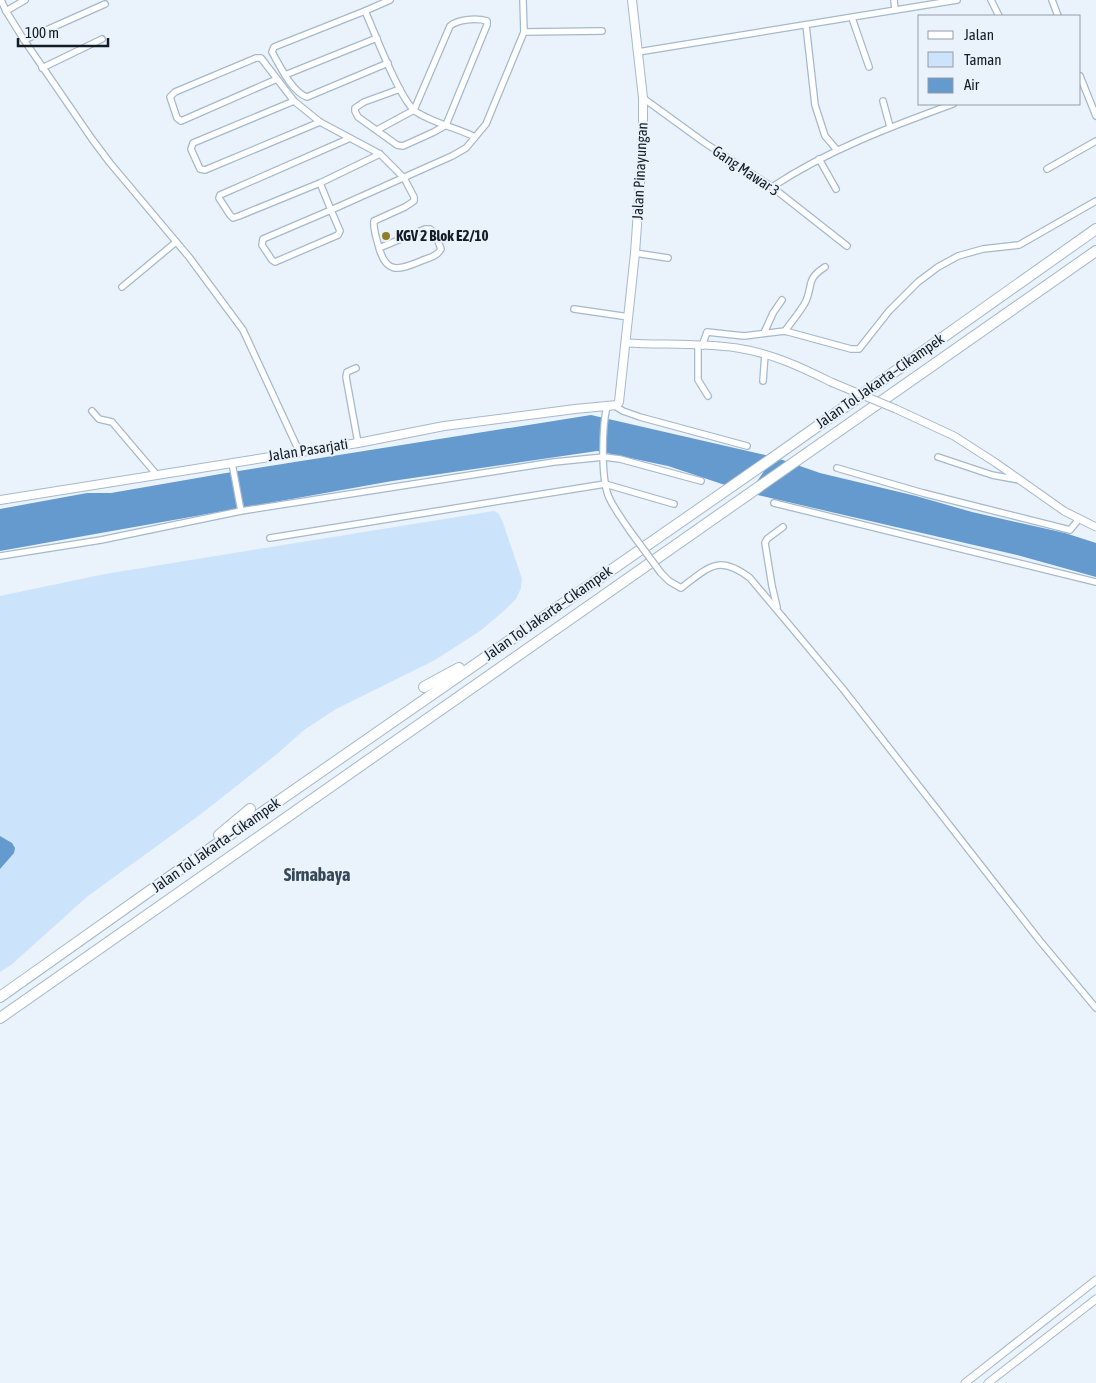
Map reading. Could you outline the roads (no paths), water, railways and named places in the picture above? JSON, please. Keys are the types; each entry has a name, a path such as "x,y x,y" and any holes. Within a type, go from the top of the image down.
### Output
{"highway":[{"name":"Jalan Tol Jakarta–Cikampek","path":"0,997 487,655 778,454 1096,229"},
{"name":"Jalan Tol Jakarta–Cikampek","path":"0,1018 1096,251"},
{"path":"424,687 462,666 487,655"},
{"path":"175,873 250,809"}],"main road":[{"name":"Jalan Pinayungan","path":"616,405 619,402 629,317 641,175 643,98 632,0"},
{"name":"Jalan Pasarjati","path":"0,500 358,443 444,426 616,405"}],"street":[{"path":"1,0 42,68 110,163 176,242 243,330 299,452"},
{"path":"6,11 25,0"},
{"path":"388,63 308,97 302,95 285,75 272,52 274,47 365,12 390,0"},
{"path":"320,183 331,210 340,231 338,235 280,262 275,262 262,245 263,239 331,210 404,178 466,148 486,124 524,32 520,0"},
{"path":"894,0 895,10"},
{"path":"638,52 957,0"},
{"path":"991,0 999,15"},
{"path":"1052,0 1058,15"},
{"path":"24,40 105,4"},
{"path":"365,12 400,89 414,110 475,137"},
{"path":"852,18 869,67"},
{"path":"377,130 414,110 450,26 455,22 487,21 446,125 402,146 397,146 358,117 355,108 364,102 400,89"},
{"path":"806,25 815,105 826,136 837,150"},
{"path":"524,32 602,30"},
{"path":"285,75 377,38"},
{"path":"42,68 102,39"},
{"path":"278,79 180,121 177,118 170,97 175,92 259,57 270,68 278,79 294,101 320,122 348,139 380,154 404,178 414,197 414,201 374,221 373,225 379,248 386,265 390,268 398,269 438,254 441,249 435,234 430,229 425,229 379,248"},
{"path":"1081,79 1096,116"},
{"path":"1088,98 1096,95"},
{"name":"Gang Mawar 3","path":"643,98 705,143 772,187 847,246"},
{"path":"294,101 194,143 191,149 200,169 205,170 320,122"},
{"path":"883,101 890,127"},
{"path":"772,187 799,169 837,150 890,127 950,105"},
{"path":"348,139 220,194 219,198 233,218 320,183 380,154"},
{"path":"1047,169 1096,141"},
{"path":"819,159 836,189"},
{"path":"708,396 698,380 700,346 707,332 744,336 785,331 851,349 859,349 889,311 918,282 938,267 958,256 983,249 1019,244 1096,201"},
{"path":"122,287 176,242"},
{"path":"635,253 668,258"},
{"path":"785,331 805,302 809,285 814,275 825,267"},
{"path":"764,333 773,313 782,300"},
{"path":"574,309 629,317"},
{"path":"626,343 738,348 765,354 795,364 831,382 954,436 1064,511 1096,527"},
{"path":"763,381 765,354"},
{"path":"356,368 347,372 346,378 358,443"},
{"path":"616,405 634,415 746,446"},
{"path":"607,406 604,454 605,484 608,495 630,532 661,573 669,581 682,588 710,566 731,566 750,578 877,732 1040,941 1096,1008"},
{"path":"92,411 99,419 112,422 157,475"},
{"path":"0,556 101,540 241,511 604,454 701,481"},
{"path":"938,457 992,475 1019,480"},
{"path":"232,463 241,511"},
{"path":"837,468 923,493 1067,529 1072,528 1079,519"},
{"path":"270,538 605,484 674,504"},
{"path":"774,503 1096,582"},
{"path":"777,609 765,543 783,527"},
{"path":"965,1383 1096,1280"},
{"path":"988,1383 1096,1299"},
{"path":"995,1360 1003,1371"}],"water":[{"path":"591,415 774,457 820,473 916,496 972,512 1065,533 1096,543 1096,577 1017,555 749,493 773,458 731,487 668,466 597,451 392,481 0,551 0,509 87,493 111,493"},
{"path":"0,836 12,843 15,848 14,853 0,869"}],"place":[{"name":"KGV 2 Blok E2/10","path":"386,236"}],"district":[{"name":"Sirnabaya","path":"317,875"}]}
